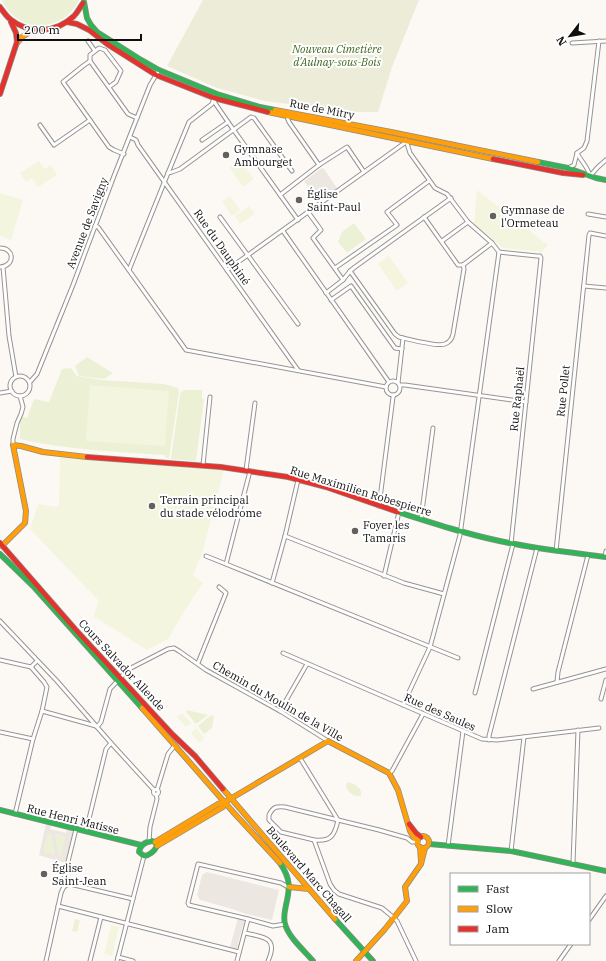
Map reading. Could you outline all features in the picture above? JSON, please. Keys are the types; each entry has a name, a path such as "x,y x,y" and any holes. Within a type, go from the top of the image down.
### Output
{"main road":[{"path":"10,19 20,26 33,30 54,29 67,22 76,14 84,1"},
{"name":"Rue de Mitry","path":"84,1 87,19 97,32 159,70 217,94 260,107 384,130 568,168 575,168 590,176 606,180"},
{"path":"0,7 10,19 17,32 16,46 0,94"},
{"name":"Rue de Mitry","path":"67,22 77,24 89,30 107,44 156,75 214,98 256,110 406,142 568,174 575,168"},
{"path":"16,46 24,35 33,30"},
{"path":"1,546 25,523 26,511 14,445"},
{"name":"Rue Maximilien Robespierre","path":"14,445 43,452 92,458 203,465 248,470 298,479 460,531 512,544 606,557"},
{"name":"Cours Salvador Allende","path":"1,546 281,864 287,874 289,887"},
{"name":"Cours Salvador Allende","path":"0,554 173,735 195,756 231,799"},
{"path":"154,843 155,850 147,856 144,856 139,852 142,845 154,843 218,804 231,799 328,741"},
{"name":"Chemin du Moulin de la Ville","path":"328,741 389,773"},
{"path":"389,773 398,790 407,820 417,835 421,848 428,844 510,851 573,863 605,872"},
{"name":"Boulevard Marc Chagall","path":"231,799 373,961"},
{"name":"Rue Henri Matisse","path":"0,810 142,845"},
{"path":"356,961 394,918 408,899 404,890 421,864 428,844 427,837 419,841"},
{"path":"419,841 421,864"},
{"path":"309,889 289,887 284,917 289,934 313,961"}],"street":[{"path":"88,41 95,51"},
{"path":"575,168 577,153 584,148 587,141 600,41"},
{"path":"572,43 606,41"},
{"path":"109,87 116,82 121,71 105,50 99,48 90,55 90,61 128,114 137,118"},
{"path":"90,61 63,82 109,147 124,154"},
{"name":"Avenue de Savigny","path":"30,382 37,374 150,85 159,70"},
{"path":"129,270 189,122 212,104 214,98"},
{"path":"214,98 228,122 298,220"},
{"path":"286,116 319,165"},
{"path":"168,173 180,169 251,117 254,118 292,171"},
{"path":"40,125 54,145 90,120"},
{"path":"202,140 228,122"},
{"path":"403,705 430,647 460,531 499,252 492,243 468,222 451,198 435,188 429,181 410,153 405,135"},
{"name":"Rue du Dauphiné","path":"130,137 136,140 164,182 298,370"},
{"path":"227,270 406,142"},
{"path":"280,195 319,165 347,147 364,172"},
{"path":"577,153 589,170 590,176"},
{"path":"575,168 577,160 582,162"},
{"path":"590,176 606,160"},
{"path":"335,268 397,225 387,212 429,181"},
{"path":"326,293 343,280 355,267 451,198"},
{"path":"308,212 321,230 314,238 343,280"},
{"path":"588,214 606,217"},
{"path":"220,216 298,324"},
{"path":"424,217 458,265 463,265 492,243"},
{"path":"442,241 468,222"},
{"path":"95,226 98,227 186,350 386,387"},
{"path":"283,231 390,382"},
{"name":"Rue Pollet","path":"556,551 589,233 606,236"},
{"path":"0,248 7,250 11,255 10,261 6,266 2,267 8,336 16,377"},
{"name":"Rue Raphaël","path":"475,693 512,544 541,261 540,256 499,252"},
{"path":"350,272 395,334 403,338 440,345 450,341 453,334 464,269 463,265"},
{"path":"332,300 351,286 395,348 402,349"},
{"path":"584,286 606,288"},
{"path":"379,506 390,413 394,395 400,391 399,384 403,338"},
{"path":"22,376 30,382 30,388 26,394 20,396 12,391 10,385 13,379 22,376"},
{"path":"390,382 394,381 404,385 526,402"},
{"path":"386,387 390,382"},
{"path":"386,387 388,393 394,395"},
{"path":"0,393 12,391"},
{"path":"14,445 13,439 22,407 20,396"},
{"path":"203,465 210,397"},
{"path":"226,564 248,470 255,403"},
{"path":"421,519 433,428"},
{"path":"272,583 285,536 298,479"},
{"path":"384,576 398,512"},
{"path":"285,536 384,576 444,594"},
{"path":"489,740 537,548"},
{"path":"606,550 606,557"},
{"path":"557,682 558,672 588,555"},
{"path":"206,556 458,658"},
{"path":"198,663 226,593 219,587"},
{"path":"0,621 57,681 111,743 156,791"},
{"name":"Chemin du Moulin de la Ville","path":"120,680 131,668 174,648 198,663 206,670 328,741"},
{"name":"Rue des Saules","path":"283,653 477,738 489,740 599,728"},
{"path":"0,660 31,667 48,687 33,739 15,814"},
{"path":"31,667 37,661"},
{"path":"280,712 307,664"},
{"path":"533,689 606,669"},
{"path":"97,727 101,722 110,689 120,680"},
{"path":"601,698 606,680"},
{"path":"42,711 97,727"},
{"path":"389,773 392,771 423,714"},
{"path":"573,863 578,730"},
{"path":"448,846 463,731"},
{"path":"0,732 33,739"},
{"path":"510,851 524,737"},
{"path":"86,831 106,749 111,743"},
{"path":"154,843 150,826 157,800 156,791 168,754 175,745"},
{"path":"300,758 338,820 335,833 330,838 322,841 281,832 270,820 269,815 274,807 278,806 338,820 407,838 412,842 419,841"},
{"path":"46,961 58,906 63,888 65,886 64,878 76,829"},
{"path":"314,840 330,884 334,890 339,894 382,908 394,918 397,921 416,961"},
{"path":"133,961 118,959 144,856"},
{"path":"285,924 273,926 189,905 188,903 198,864 281,883 289,887"},
{"path":"65,886 70,884 133,899"},
{"path":"590,919 606,896"},
{"path":"58,906 239,952"},
{"path":"90,961 101,917"},
{"path":"237,961 248,919"},
{"path":"245,933 269,940 272,953 268,961"},
{"path":"559,961 570,945"}],"green space":[{"path":"2,0 79,0 72,11 62,19 52,24 40,26 29,24 19,19 9,11"},
{"name":"Nouveau Cimetière d'Aulnay-sous-Bois","path":"203,0 419,0 392,67 378,112 351,112 265,101 217,88 167,66"},
{"path":"240,159 254,179 243,187 229,167"},
{"path":"39,161 45,169 51,165 57,175 38,187 32,178 26,182 20,173"},
{"name":"Gymnase de l'Ormeteau","path":"477,190 548,245 542,252 503,248 474,224"},
{"path":"0,193 23,200 11,240 0,236"},
{"path":"230,196 240,210 232,216 222,202"},
{"path":"249,206 255,214 240,224 235,216"},
{"path":"354,223 366,239 347,253 338,242 342,232"},
{"path":"389,256 408,283 397,291 378,264"},
{"path":"87,357 113,373 104,379 79,376 75,366"},
{"path":"71,368 77,376 102,380 164,384 178,388 179,392 169,458 166,458 165,455 110,452 56,446 20,439 20,416 27,418 34,399 49,402 62,369"},
{"path":"90,385 169,391 165,446 86,441"},
{"path":"185,390 202,390 202,398 204,399 196,461 171,459 180,394"},
{"path":"60,457 224,470 202,554 193,575 203,583 168,639 147,650 93,616 99,601 30,529 38,504 57,507 59,505"},
{"path":"187,710 208,715 196,724 186,712"},
{"path":"182,713 191,723 186,727 177,717"},
{"path":"211,715 214,716 212,728 204,734 198,726"},
{"path":"196,728 205,738 199,743 191,733"},
{"path":"347,782 352,783 359,788 361,791 361,796 356,796 350,793 346,787"},
{"path":"48,834 51,835 54,853 52,854 46,854 44,850"},
{"path":"54,834 65,837 61,855 58,854"},
{"path":"75,919 80,920 77,932 72,931"},
{"path":"111,925 119,927 112,956 104,954"}],"shaded area":[{"path":"322,168 337,188 319,202 304,181"},
{"path":"46,824 51,826 50,829 66,833 67,829 73,833 65,863 39,855","holes":["48,834 51,835 54,853 52,854 46,854 44,850","55,834 65,837 61,855 58,854"]},
{"path":"207,872 279,890 272,920 200,900 197,895 202,875"},
{"path":"238,918 244,921 244,924 238,943 239,945 236,949 230,947"}],"traffic: fast":[{"path":"84,2 87,18 97,32 159,70 217,94 275,110"},
{"path":"538,162 568,168 606,180"},
{"path":"398,512 485,538 538,548 606,557"},
{"path":"0,554 33,586 142,708"},
{"path":"0,810 141,845"},
{"path":"152,841 155,842 157,846 152,853 144,856 139,852 140,847 143,844 152,841"},
{"path":"429,844 511,851 606,871"},
{"path":"280,863 284,869 289,884 284,914 285,924 293,939 313,961"},
{"path":"335,919 373,961"}],"traffic: slow":[{"path":"17,43 22,37 33,30"},
{"path":"275,110 538,162"},
{"path":"268,112 493,159"},
{"path":"2,546 25,523 26,511 13,445 43,452 87,457"},
{"path":"142,708 280,863"},
{"path":"157,846 223,807 225,802 328,741 389,773 398,790 410,831 414,838 418,840"},
{"path":"223,789 335,919"},
{"path":"155,842 218,804 225,802"},
{"path":"423,836 427,838 429,842 427,846 423,848 419,846 417,842 419,838 423,836"},
{"path":"420,847 421,861"},
{"path":"356,961 385,929 407,901 405,887 421,864 425,848"},
{"path":"289,887 309,889"}],"traffic: jam":[{"path":"0,7 9,18 18,24 34,30 43,30 51,29 67,22 83,3"},
{"path":"0,94 17,42 16,33 11,22"},
{"path":"67,22 77,24 89,30 107,44 156,75 214,98 268,112"},
{"path":"493,159 563,173 583,175"},
{"path":"87,457 221,467 288,477 326,487 398,512"},
{"path":"0,543 75,629 173,735 195,756 223,789"},
{"path":"409,824 421,837"}],"place":[{"name":"Gymnase Ambourget","path":"226,155"},
{"name":"Église Saint-Paul","path":"299,200"},
{"name":"Gymnase de l'Ormeteau","path":"493,216"},
{"name":"Terrain principal du stade vélodrome","path":"152,506"},
{"name":"Foyer les Tamaris","path":"355,531"},
{"name":"Église Saint-Jean","path":"44,874"}]}
